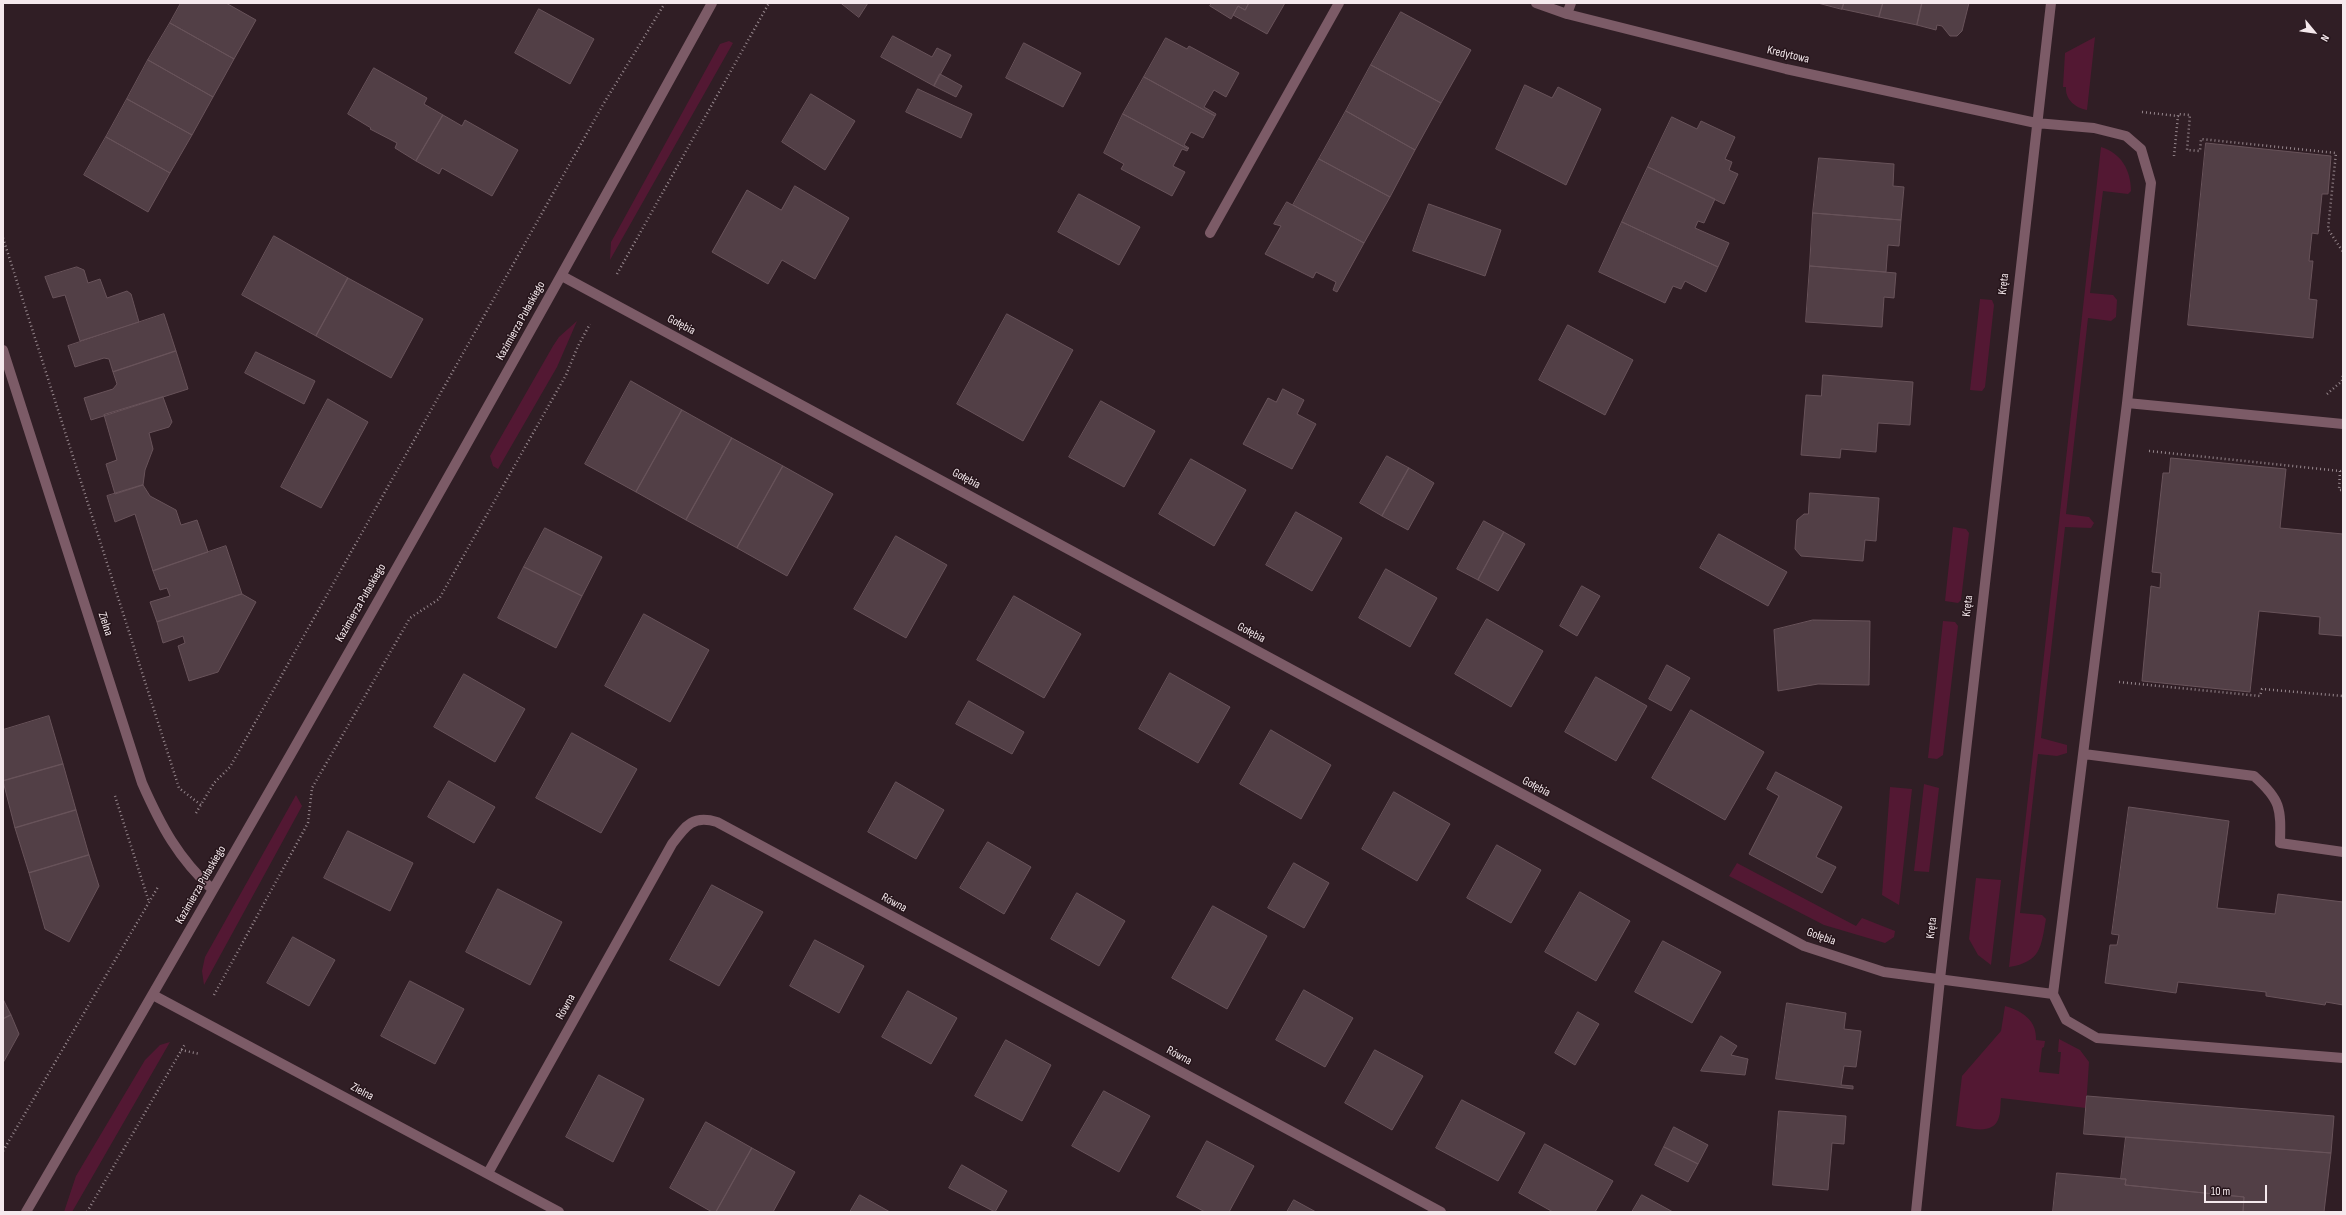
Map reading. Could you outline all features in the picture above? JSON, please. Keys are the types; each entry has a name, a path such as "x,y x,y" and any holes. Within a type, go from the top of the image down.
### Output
{"street":[{"name":"Kazimierza Pułaskiego","path":"26,1212 214,890 562,276 712,3"},
{"path":"1210,233 1338,3"},
{"name":"Kredytowa","path":"1536,3 1567,14 1786,69 2036,123 2094,128 2126,136 2141,149 2151,183 2128,403 2053,994"},
{"path":"1567,14 1571,3"},
{"name":"Kręta","path":"1916,1212 1940,979 2036,123 2051,3"},
{"name":"Gołębia","path":"562,276 1804,946 1884,972 2053,994"},
{"name":"Zielna","path":"3,350 142,783 158,819 177,850 193,872 214,890"},
{"path":"2128,403 2343,424"},
{"path":"2084,754 2254,776 2272,792 2281,813 2280,843 2343,852"},
{"name":"Równa","path":"488,1173 672,844 683,829 694,820 706,819 717,822 1440,1212"},
{"path":"2053,994 2066,1020 2097,1038 2343,1058"},
{"name":"Zielna","path":"153,995 559,1212"}],"path":[{"path":"196,813 214,783 230,767 604,103 665,3"},
{"path":"614,278 769,3"},
{"path":"2173,163 2178,114 2190,115 2187,150 2200,151 2201,138 2336,153 2328,229 2343,252"},
{"path":"3,238 179,788 201,805"},
{"path":"212,998 308,823 312,788 410,618 439,599 566,375 578,346 592,320"},
{"path":"2320,396 2326,394 2342,381 2343,373"},
{"path":"2146,451 2340,472 2339,490 2343,490"},
{"path":"2093,679 2260,696 2262,689 2343,696"},
{"path":"3,1151 158,887"},
{"path":"87,1212 188,1039"},
{"path":"181,1050 200,1054"}],"shaded area":[{"path":"2095,37 2087,110 2072,103 2067,96 2066,87 2063,87 2065,53"},
{"path":"729,41 733,43 610,260 611,242 720,44"},
{"path":"2101,147 2114,153 2124,163 2131,183 2131,191 2128,194 2103,191 2090,293 2113,295 2117,300 2116,317 2111,321 2088,318 2066,514 2089,517 2094,523 2091,528 2065,527 2041,738 2067,745 2067,753 2057,756 2038,754 2020,913 2042,915 2046,919 2043,938 2038,952 2033,957 2020,965 2009,967"},
{"path":"1980,299 1992,300 1994,305 1985,387 1982,391 1970,390"},
{"path":"577,321 557,367 498,469 493,466 490,456 553,346 559,337"},
{"path":"1953,527 1966,529 1969,533 1961,600 1958,603 1945,601"},
{"path":"1943,621 1955,622 1958,626 1943,755 1937,759 1928,758"},
{"path":"1924,784 1939,788 1929,872 1914,871"},
{"path":"1890,787 1912,789 1899,905 1882,895"},
{"path":"296,795 302,806 204,985 202,971 205,957"},
{"path":"1737,863 1856,926 1862,918 1895,931 1894,937 1885,943 1824,925 1729,876"},
{"path":"1976,878 2001,880 1991,965 1978,955 1969,939"},
{"path":"2005,1006 2027,1017 2034,1027 2036,1040 2045,1041 2044,1047 2042,1048 2039,1072 2059,1074 2061,1052 2058,1052 2059,1039 2080,1050 2089,1062 2086,1108 2001,1098 1999,1117 1992,1127 1987,1129 1974,1129 1956,1126 1962,1076 2001,1031"},
{"path":"170,1042 72,1212 64,1212 76,1176 145,1060 160,1045"}],"building":[{"path":"181,3 226,3 256,20 234,59 170,23"},
{"path":"841,3 868,3 859,17"},
{"path":"1212,3 1249,3 1245,10 1238,6 1231,19 1210,6"},
{"path":"1249,3 1285,3 1267,34 1233,15 1238,6 1245,10"},
{"path":"1818,3 1844,3 1842,9"},
{"path":"1844,3 1883,3 1879,17 1842,9"},
{"path":"1883,3 1922,3 1917,25 1879,17"},
{"path":"1922,3 1969,3 1962,31 1957,36 1950,36 1942,26 1937,25 1936,30 1917,25"},
{"path":"539,9 594,39 570,84 515,53"},
{"path":"1401,12 1471,50 1441,103 1371,65"},
{"path":"170,23 234,59 213,97 148,60"},
{"path":"893,36 932,57 937,48 951,55 934,86 881,57"},
{"path":"1166,38 1187,49 1189,46 1239,73 1226,97 1214,90 1204,107 1216,114 1215,116 1144,77"},
{"path":"1024,43 1081,73 1063,107 1006,78"},
{"path":"148,60 213,97 192,135 127,99"},
{"path":"1371,65 1441,103 1415,150 1346,111"},
{"path":"374,68 427,98 424,104 443,115 416,161 395,148 397,143 370,129 371,128 348,114"},
{"path":"940,74 962,86 956,97 934,86"},
{"path":"1144,77 1215,116 1203,138 1191,132 1184,145 1189,148 1188,149 1123,114"},
{"path":"1525,85 1552,98 1558,87 1601,109 1566,185 1496,149"},
{"path":"918,89 972,114 961,138 906,112"},
{"path":"811,94 855,121 825,170 782,142"},
{"path":"127,99 192,135 170,173 106,137"},
{"path":"1346,111 1415,150 1390,197 1319,159"},
{"path":"1123,114 1188,149 1187,151 1182,149 1173,166 1185,172 1172,196 1121,169 1124,164 1104,153"},
{"path":"443,115 462,126 465,120 518,150 492,196 442,168 439,174 416,161"},
{"path":"1672,117 1697,129 1701,121 1735,137 1725,159 1732,162 1729,170 1738,174 1724,204 1648,167"},
{"path":"106,137 170,173 148,212 84,175"},
{"path":"2206,143 2331,156 2328,194 2322,194 2318,234 2312,233 2309,261 2313,261 2309,299 2317,300 2313,338 2188,325"},
{"path":"1819,158 1894,164 1893,186 1904,187 1901,220 1813,213"},
{"path":"1319,159 1390,197 1364,243 1293,205"},
{"path":"1648,167 1715,199 1704,223 1698,221 1695,228 1729,243 1718,267 1622,222"},
{"path":"795,186 849,218 815,279 782,260 768,284 712,252 747,190 781,210"},
{"path":"1079,194 1140,227 1119,265 1058,232"},
{"path":"1287,202 1364,243 1337,292 1333,290 1336,282 1316,272 1313,278 1265,254 1281,226 1274,224"},
{"path":"1429,204 1501,230 1485,276 1413,251"},
{"path":"1813,213 1901,220 1899,246 1888,245 1886,272 1810,266"},
{"path":"1622,222 1718,267 1706,292 1685,281 1681,289 1673,286 1665,303 1599,272"},
{"path":"274,236 348,278 316,336 242,295"},
{"path":"1810,266 1896,273 1894,298 1884,297 1882,327 1806,322"},
{"path":"77,267 84,270 88,283 100,279 107,298 127,291 131,294 139,322 80,341 65,295 53,298 45,277"},
{"path":"348,278 423,319 391,378 316,336"},
{"path":"164,314 176,351 113,372 109,359 104,358 75,367 68,346"},
{"path":"1007,314 1073,350 1023,441 957,404"},
{"path":"1568,325 1633,360 1605,415 1539,380"},
{"path":"176,351 188,389 91,420 84,398 113,389 117,384 113,372"},
{"path":"256,352 315,381 304,404 245,373"},
{"path":"1823,375 1913,382 1910,425 1878,423 1876,452 1841,449 1840,458 1801,455 1806,395 1821,396"},
{"path":"631,381 682,410 636,492 585,464"},
{"path":"1283,389 1304,400 1297,414 1316,424 1292,469 1243,444 1268,398 1276,402"},
{"path":"163,397 172,422 169,427 149,433 153,449 145,470 143,485 115,494 106,464 117,460 104,415"},
{"path":"328,399 368,422 321,508 281,487"},
{"path":"1101,401 1155,431 1124,487 1069,457"},
{"path":"682,410 732,438 686,520 636,492"},
{"path":"732,438 783,466 737,548 686,520"},
{"path":"1387,456 1409,468 1382,516 1360,503"},
{"path":"2171,458 2286,469 2280,528 2343,534 2343,636 2319,634 2320,617 2259,611 2250,692 2142,681 2151,586 2160,588 2161,573 2152,572 2163,473 2169,473"},
{"path":"1191,459 1246,490 1214,546 1159,514"},
{"path":"783,466 833,494 787,576 737,548"},
{"path":"1409,468 1434,483 1408,530 1382,516"},
{"path":"143,485 150,496 176,510 181,525 197,520 208,552 153,571 135,514 115,522 107,496"},
{"path":"1810,493 1879,498 1876,541 1865,540 1863,561 1801,556 1795,549 1797,520 1804,514 1808,514"},
{"path":"1296,512 1342,538 1312,591 1266,565"},
{"path":"1484,521 1504,532 1478,580 1457,569"},
{"path":"545,528 602,557 582,596 524,567"},
{"path":"1504,532 1525,544 1498,591 1478,580"},
{"path":"1719,534 1787,572 1768,606 1700,568"},
{"path":"896,536 947,565 906,638 854,609"},
{"path":"226,546 242,594 157,622 150,602 170,596 167,588 160,590 153,571"},
{"path":"524,567 582,596 556,648 498,618"},
{"path":"1386,569 1437,598 1410,647 1359,618"},
{"path":"1582,586 1600,596 1577,636 1560,626"},
{"path":"242,594 256,602 218,672 189,681 178,646 185,643 183,636 163,643 157,622"},
{"path":"1014,596 1081,634 1044,698 977,660"},
{"path":"644,614 709,650 670,722 605,686"},
{"path":"1487,619 1543,651 1511,707 1455,674"},
{"path":"1813,620 1870,621 1869,685 1818,684 1778,691 1774,630"},
{"path":"1667,665 1690,678 1671,711 1649,699"},
{"path":"1170,673 1230,707 1198,763 1139,729"},
{"path":"464,674 525,709 495,762 434,727"},
{"path":"1596,677 1647,706 1616,761 1565,732"},
{"path":"969,701 1024,732 1012,754 956,724"},
{"path":"1691,710 1764,752 1725,820 1652,778"},
{"path":"49,716 63,764 3,781 3,730"},
{"path":"1271,730 1331,765 1301,819 1240,784"},
{"path":"572,733 637,769 601,833 536,798"},
{"path":"63,764 76,810 15,828 3,781"},
{"path":"1776,772 1842,807 1816,857 1836,867 1822,893 1749,854 1779,796 1767,789"},
{"path":"449,781 495,807 474,843 428,817"},
{"path":"896,782 944,810 916,859 868,832"},
{"path":"1394,792 1450,824 1417,881 1362,849"},
{"path":"2129,807 2229,821 2217,908 2275,914 2278,894 2343,902 2343,1005 2326,1002 2325,1005 2266,996 2266,992 2178,982 2176,993 2105,983 2110,945 2117,945 2119,935 2112,934"},
{"path":"76,810 89,855 29,873 15,828"},
{"path":"348,831 413,863 390,911 324,878"},
{"path":"988,842 1031,867 1004,914 960,888"},
{"path":"1497,845 1541,870 1511,923 1467,898"},
{"path":"89,855 99,886 69,942 45,929 29,873"},
{"path":"1294,863 1329,883 1304,928 1268,908"},
{"path":"712,885 763,912 719,986 670,960"},
{"path":"498,889 562,922 530,985 466,952"},
{"path":"1580,892 1630,921 1596,981 1545,952"},
{"path":"1077,893 1125,921 1099,966 1051,939"},
{"path":"1213,906 1267,936 1227,1009 1172,978"},
{"path":"293,937 335,960 309,1006 267,983"},
{"path":"815,940 864,966 839,1013 790,986"},
{"path":"1663,941 1721,972 1692,1023 1635,992"},
{"path":"410,981 464,1009 435,1064 381,1036"},
{"path":"1304,990 1353,1018 1325,1067 1276,1040"},
{"path":"908,991 957,1018 931,1064 882,1037"},
{"path":"3,999 11,1015 3,1019"},
{"path":"1787,1003 1846,1013 1844,1029 1861,1031 1856,1067 1844,1066 1841,1085 1853,1086 1853,1089 1776,1079"},
{"path":"1578,1012 1599,1024 1575,1065 1555,1053"},
{"path":"11,1015 19,1034 3,1063 3,1019"},
{"path":"1721,1036 1737,1046 1731,1055 1748,1059 1745,1075 1701,1071"},
{"path":"1006,1040 1051,1065 1022,1121 975,1096"},
{"path":"1375,1050 1423,1076 1392,1130 1345,1103"},
{"path":"599,1075 644,1099 613,1162 566,1137"},
{"path":"1104,1091 1150,1116 1119,1172 1072,1146"},
{"path":"2087,1096 2334,1116 2331,1153 2084,1134"},
{"path":"1462,1100 1525,1133 1498,1181 1436,1148"},
{"path":"1779,1111 1846,1116 1844,1144 1832,1143 1828,1190 1773,1185"},
{"path":"706,1122 752,1148 716,1212 712,1212 670,1188"},
{"path":"1674,1127 1708,1145 1698,1164 1664,1147"},
{"path":"2126,1137 2331,1153 2324,1212 2243,1212 2244,1197 2125,1185 2126,1179 2121,1179"},
{"path":"1207,1141 1254,1166 1229,1212 1205,1212 1177,1197"},
{"path":"1545,1144 1613,1181 1595,1212 1553,1212 1519,1193"},
{"path":"1664,1147 1698,1164 1688,1182 1655,1165"},
{"path":"752,1148 795,1172 773,1212 716,1212"},
{"path":"962,1165 1007,1191 995,1212 949,1188"},
{"path":"2057,1173 2126,1179 2125,1185 2244,1197 2243,1212 2053,1212"},
{"path":"860,1195 890,1212 850,1212"},
{"path":"1642,1195 1673,1212 1632,1212"},
{"path":"1294,1200 1316,1212 1287,1212"}]}
